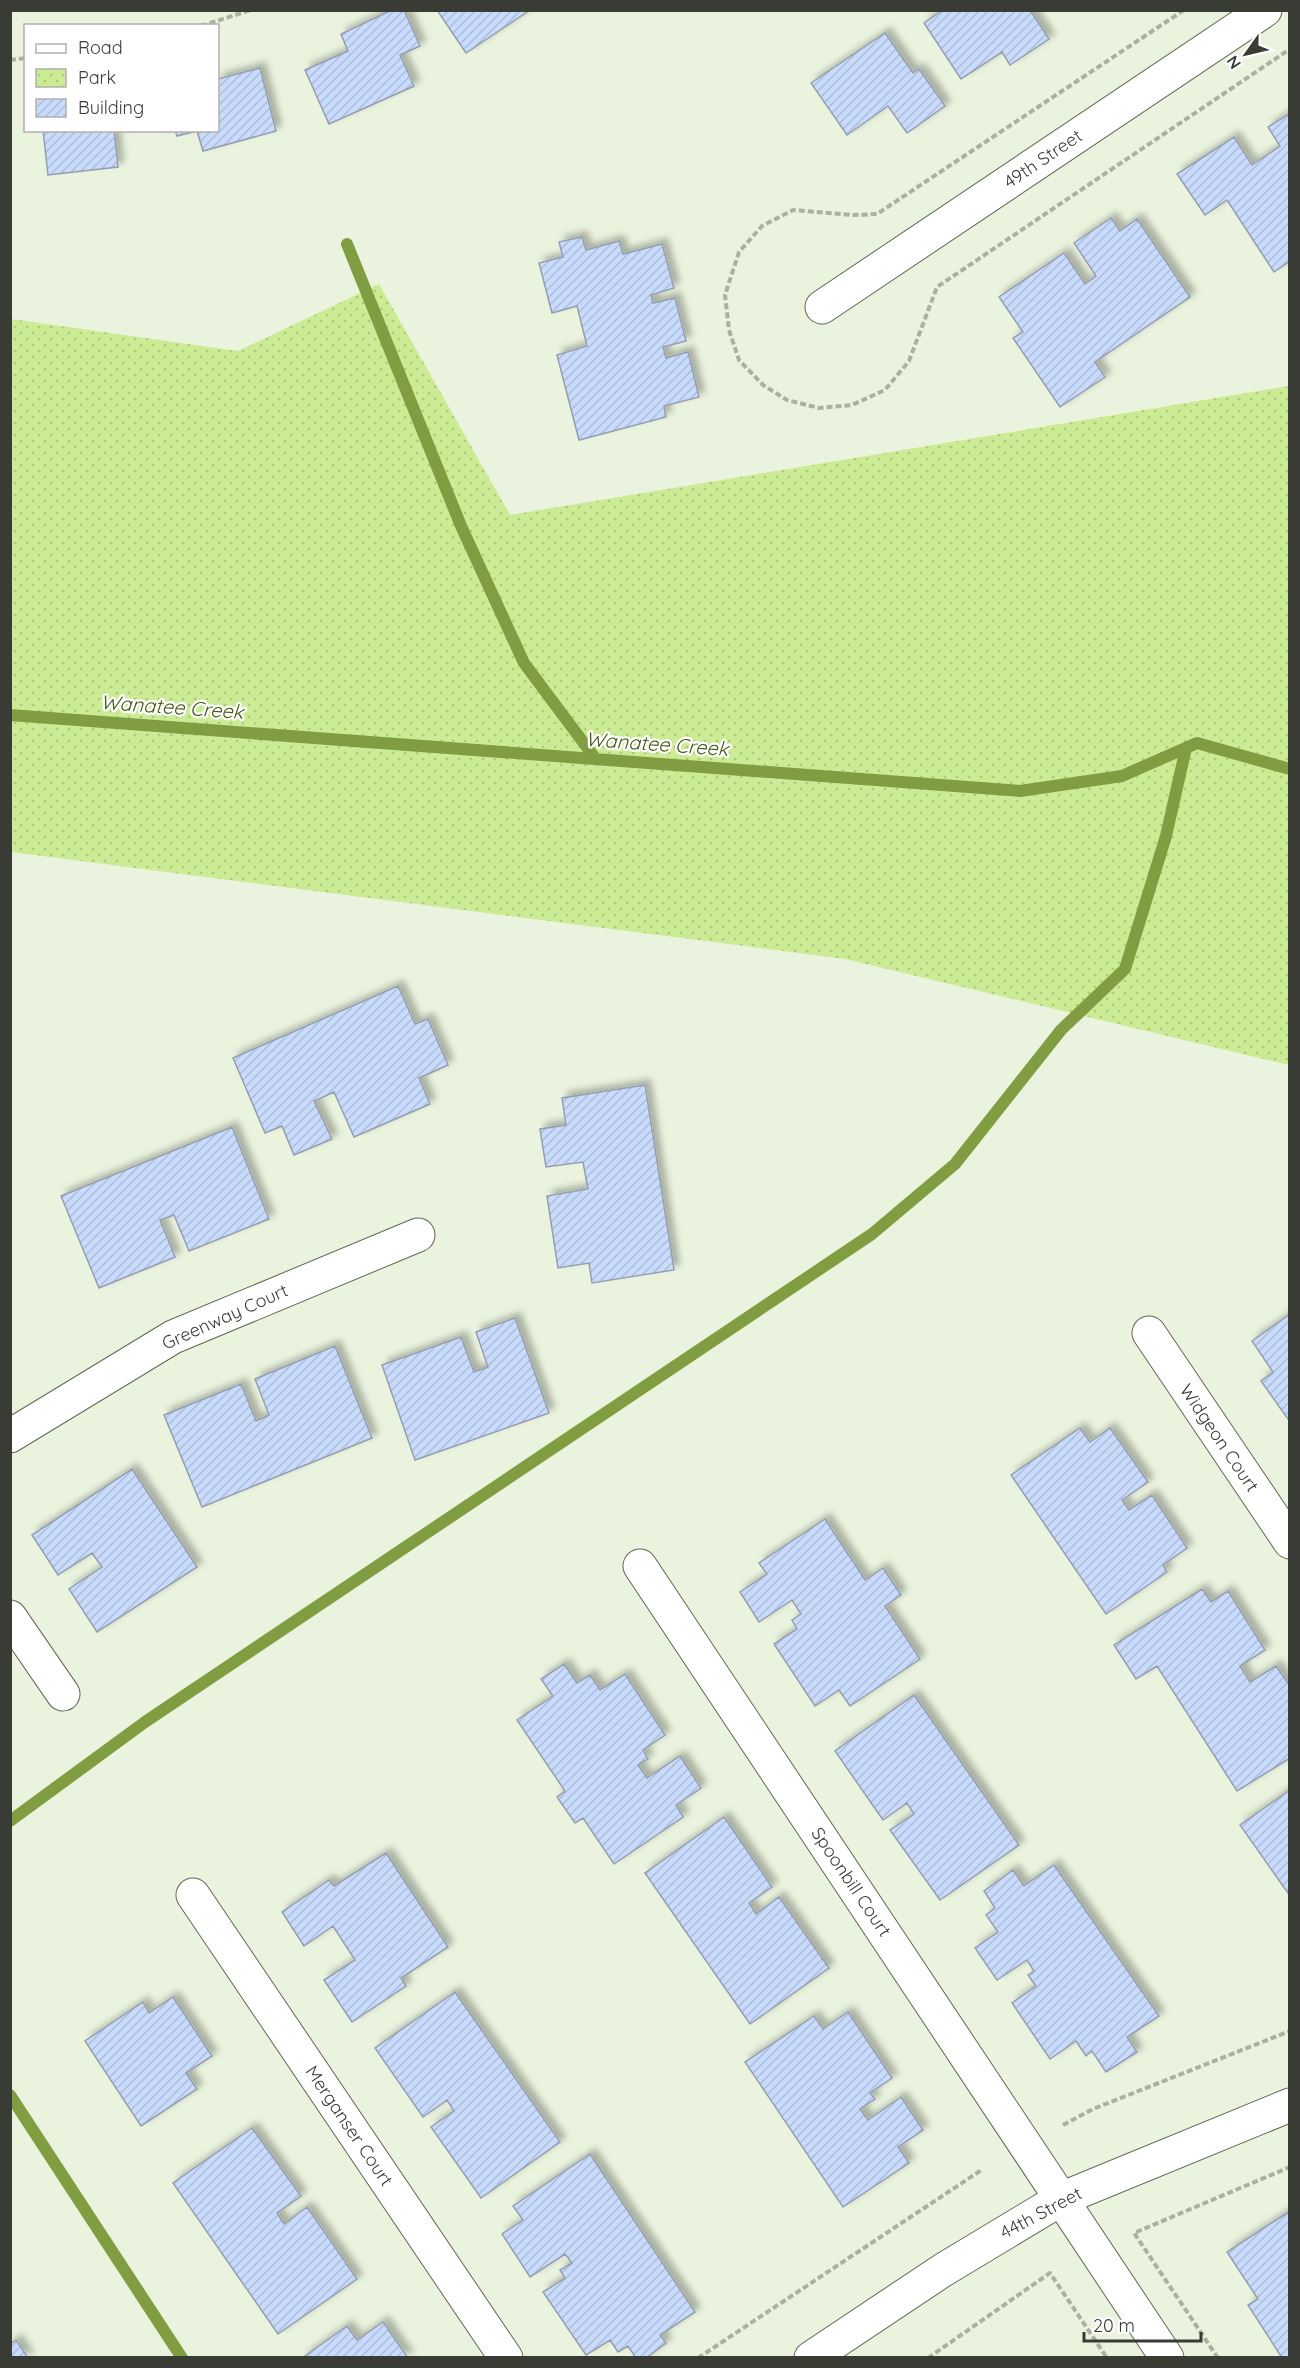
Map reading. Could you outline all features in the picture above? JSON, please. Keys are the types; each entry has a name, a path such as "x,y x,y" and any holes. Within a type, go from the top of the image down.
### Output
{"street":[{"name":"49th Street","path":"822,307 1264,10"},
{"name":"Greenway Court","path":"10,1436 173,1337 418,1235"},
{"name":"Widgeon Court","path":"1149,1333 1290,1542"},
{"name":"Spoonbill Court","path":"640,1566 1167,2358"},
{"path":"10,1617 63,1694"},
{"name":"Merganser Court","path":"193,1895 506,2358"},
{"name":"44th Street","path":"811,2358 943,2270 1061,2199 1290,2105"}],"path":[{"path":"207,24 251,10"},
{"path":"1063,2125 1093,2109 1290,2031"},
{"path":"1218,2358 1134,2233 1290,2167"},
{"path":"698,2358 983,2169"},
{"path":"928,2358 1050,2274 1107,2358"}],"green space":[{"path":"379,284 510,515 1289,386 1289,1065 845,959 11,852 11,319 238,351"}],"building":[{"path":"392,10 404,10 420,46 400,55 414,86 329,124 305,70 348,51 341,34"},
{"path":"437,10 530,10 466,53"},
{"path":"943,10 1030,10 1049,39 1010,65 1002,52 961,79 924,23"},
{"path":"885,33 913,73 919,69 945,106 907,133 888,106 847,135 811,83"},
{"path":"260,68 276,131 203,151 197,132 219,132 219,79"},
{"path":"1290,113 1290,261 1274,272 1227,200 1205,215 1177,174 1234,137 1252,165 1280,146 1268,127"},
{"path":"43,132 114,132 118,167 48,175"},
{"path":"176,132 193,132 177,136"},
{"path":"1111,218 1120,231 1137,219 1190,297 1095,362 1105,377 1060,407 1013,338 1023,332 999,297 1064,253 1085,284 1096,276 1074,243"},
{"path":"582,237 586,250 619,241 623,254 662,244 674,288 651,295 653,303 675,298 686,341 663,347 666,358 688,352 699,397 664,406 666,417 579,440 557,355 587,346 577,306 552,313 539,263 563,257 559,242"},
{"path":"398,986 415,1024 428,1019 448,1065 419,1078 430,1104 354,1137 334,1092 314,1101 332,1139 294,1155 282,1126 265,1133 233,1058"},
{"path":"645,1085 674,1270 592,1283 589,1263 558,1268 547,1196 588,1189 583,1162 546,1167 540,1129 566,1125 562,1098"},
{"path":"232,1127 269,1219 189,1251 174,1215 160,1220 175,1257 99,1288 61,1196"},
{"path":"1290,1314 1290,1422 1261,1381 1273,1372 1252,1341"},
{"path":"515,1318 549,1413 415,1460 382,1365 461,1337 474,1372 488,1367 476,1332"},
{"path":"335,1346 372,1438 202,1507 164,1415 241,1384 256,1421 269,1415 255,1379"},
{"path":"1080,1428 1090,1442 1110,1428 1148,1482 1122,1500 1129,1510 1152,1495 1187,1548 1163,1565 1167,1572 1106,1614 1011,1475"},
{"path":"132,1469 197,1567 97,1632 69,1589 102,1567 92,1553 58,1575 32,1535"},
{"path":"825,1519 865,1580 883,1568 901,1595 885,1606 920,1659 850,1706 839,1690 815,1706 774,1644 797,1629 792,1620 801,1614 792,1600 759,1622 740,1592 767,1574 759,1563"},
{"path":"1202,1589 1211,1602 1228,1591 1265,1650 1240,1666 1250,1682 1276,1666 1290,1686 1290,1758 1237,1791 1157,1666 1136,1679 1114,1645"},
{"path":"564,1664 577,1683 590,1675 600,1690 625,1674 665,1735 643,1750 648,1759 638,1765 647,1778 680,1756 701,1788 676,1805 683,1817 614,1864 583,1818 575,1823 557,1797 565,1791 517,1720 553,1696 541,1679"},
{"path":"914,1695 1019,1845 940,1900 890,1830 914,1814 907,1803 883,1820 835,1751"},
{"path":"1290,1790 1290,1896 1240,1825"},
{"path":"724,1817 772,1887 749,1903 756,1914 779,1897 829,1968 750,2024 645,1873"},
{"path":"386,1853 448,1947 401,1978 406,1986 352,2022 324,1980 355,1960 333,1926 304,1946 282,1912 329,1880 334,1886"},
{"path":"1054,1865 1159,2016 1127,2037 1137,2052 1106,2072 1092,2051 1086,2056 1076,2041 1050,2059 1012,2003 1036,1986 1028,1975 1034,1971 1027,1960 997,1980 975,1948 998,1932 986,1915 995,1908 984,1891 1013,1870 1024,1886"},
{"path":"455,1992 560,2142 481,2198 431,2127 454,2111 447,2100 423,2117 375,2048"},
{"path":"173,1997 212,2056 186,2073 197,2089 141,2126 85,2041 143,2002 149,2013"},
{"path":"848,2012 892,2078 870,2093 875,2099 860,2109 868,2120 901,2097 923,2130 898,2147 909,2163 843,2207 745,2062 814,2016 823,2029"},
{"path":"252,2128 301,2196 277,2213 284,2224 307,2207 357,2279 278,2334 173,2183"},
{"path":"590,2154 695,2312 660,2335 666,2343 646,2358 636,2358 628,2346 618,2352 610,2340 586,2355 543,2292 565,2278 560,2270 572,2263 565,2254 530,2277 502,2234 523,2220 513,2206"},
{"path":"1290,2211 1290,2358 1282,2358 1248,2305 1258,2299 1227,2252"},
{"path":"383,2322 408,2358 302,2358 347,2326 357,2340"},
{"path":"16,2340 28,2358 10,2358 10,2344"}],"waterway":[{"path":"347,244 461,526 524,663 595,758"},
{"name":"Wanatee Creek","path":"10,715 1020,791 1122,776 1197,743 1290,769"},
{"path":"10,1821 145,1722 872,1234 955,1164 1061,1030 1125,969 1166,836 1186,748"},
{"path":"10,2095 182,2358"}]}
